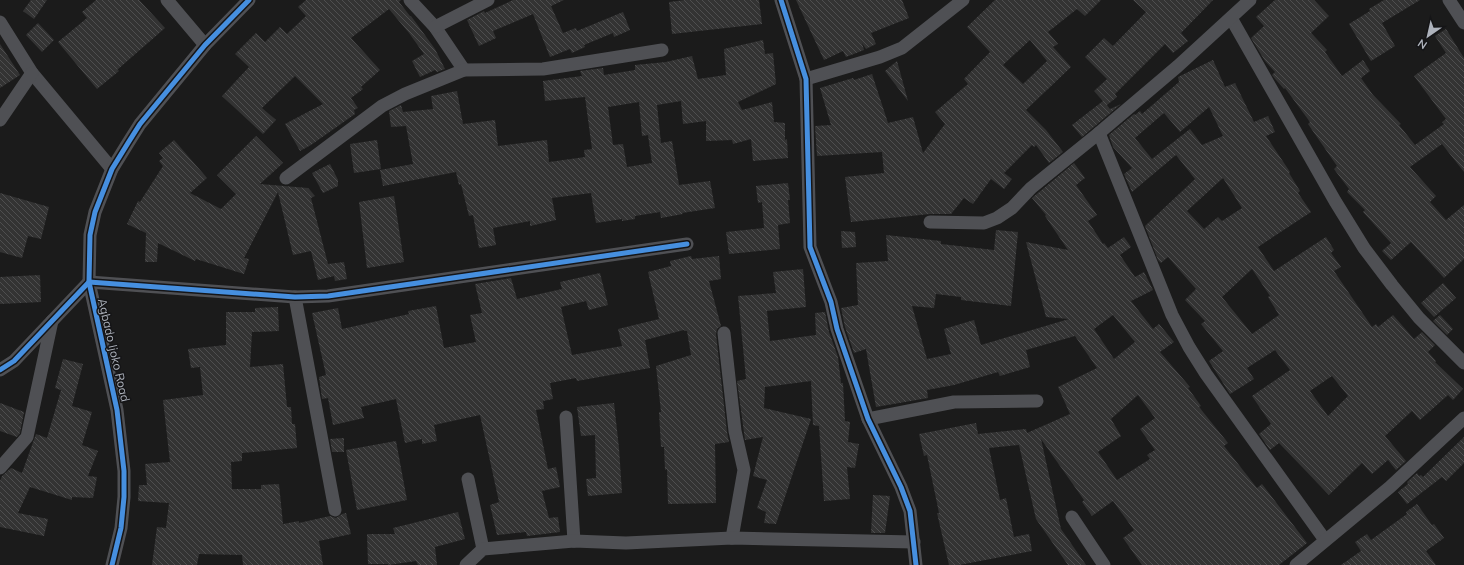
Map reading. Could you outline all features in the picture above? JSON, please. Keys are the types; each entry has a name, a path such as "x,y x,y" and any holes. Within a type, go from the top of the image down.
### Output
{"street":[{"path":"167,0 205,44"},
{"name":"Agbado Ijoko Road","path":"112,565 121,528 124,497 124,471 117,410 88,282 90,235 94,212 112,169 140,124 205,44 249,0"},
{"path":"410,0 435,27 464,70"},
{"path":"435,27 488,0"},
{"path":"781,0 806,79 810,247 831,302 837,329 868,420 910,511 916,565"},
{"path":"806,79 880,58 902,48 963,0"},
{"path":"930,222 984,223 997,218 1012,208 1031,188 1178,66 1250,0"},
{"path":"1449,0 1464,23"},
{"path":"1231,18 1335,201 1364,248 1419,318 1464,363"},
{"path":"0,22 32,73 112,169"},
{"path":"286,178 382,106 405,94 464,70 543,70 662,50"},
{"path":"0,120 32,73"},
{"path":"1099,133 1172,315 1189,347 1206,374 1325,540"},
{"path":"0,370 14,361 88,282 295,298 328,296 687,244"},
{"path":"295,298 335,510"},
{"path":"0,468 27,437 52,321"},
{"path":"724,333 735,431 744,470 732,538"},
{"path":"868,420 954,402 1037,401"},
{"path":"566,417 574,541"},
{"path":"1296,565 1390,487 1464,418"},
{"path":"468,479 482,549"},
{"path":"1072,517 1104,565"},
{"path":"466,565 482,549 574,541 626,543 732,538 914,542"}],"building":[{"path":"31,0 47,0 34,19 23,11"},
{"path":"96,0 139,0 165,28 117,70 119,71 97,89 58,42 87,18 82,12"},
{"path":"306,0 401,0 399,2 435,49 445,69 437,72 435,70 420,77 412,61 424,54 389,9 351,38 380,70 361,87 363,89 351,98 358,108 354,110 355,114 300,151 285,124 323,104 295,76 262,108 276,120 263,134 222,96 249,67 235,54 256,33 265,42 280,27 287,34 306,16 298,7"},
{"path":"513,0 564,0 551,6 563,33 576,28 577,31 623,12 630,30 614,37 613,33 584,45 585,47 572,53 570,49 550,57 533,14 493,31 496,38 479,46 467,20 484,11 485,13"},
{"path":"685,0 759,0 762,24 672,34 669,2"},
{"path":"796,0 902,0 909,18 871,33 876,44 866,49 862,43 864,50 846,57 843,51 824,60"},
{"path":"995,0 1101,0 1085,16 1077,9 1048,32 1058,44 1053,47 1071,67 1026,110 1046,130 1063,152 1049,163 1036,145 1034,147 1032,145 1004,173 1012,179 1004,189 991,179 973,204 964,198 951,214 930,214 851,222 845,177 884,173 882,152 817,156 815,126 831,125 820,88 872,74 888,123 913,117 923,153 945,124 935,112 968,84 964,79 990,52 967,27","holes":["1030,40 1047,61 1023,84 1003,65"]},
{"path":"1133,0 1213,0 1181,33 1188,41 1173,53 1165,44 1115,94 1117,97 1107,105 1106,104 1110,109 1121,104 1082,137 1072,125 1103,101 1094,91 1107,79 1085,57 1104,38 1113,46 1146,12"},
{"path":"1275,0 1314,0 1329,16 1311,33 1327,50 1325,52 1342,76 1363,60 1370,71 1361,78 1373,95 1401,124 1399,125 1415,145 1444,124 1442,122 1446,119 1414,76 1446,53 1435,36 1446,29 1464,58 1464,172 1442,144 1410,167 1436,196 1430,202 1446,220 1464,205 1464,259 1444,278 1411,242 1391,260 1382,251 1391,243 1363,212 1365,210 1347,192 1349,189 1334,169 1337,166 1308,124 1310,122 1285,88 1284,89 1272,75 1275,72 1265,61 1251,38 1264,26 1256,17"},
{"path":"1384,0 1420,0 1382,23 1395,46 1371,61 1349,24"},
{"path":"38,23 54,40 42,52 26,35"},
{"path":"763,40 765,54 773,53 776,84 738,102 742,110 772,102 774,122 785,123 785,140 787,139 788,158 753,161 751,139 733,144 732,140 706,141 706,121 683,124 681,101 657,105 661,143 672,141 679,185 710,181 715,208 661,218 660,212 635,216 635,219 622,221 622,219 596,223 591,193 552,198 556,220 530,226 530,221 493,228 496,245 479,248 473,215 469,216 461,184 459,185 456,172 383,186 380,170 413,164 406,126 391,127 389,111 401,105 403,112 433,109 431,96 457,91 463,124 495,120 498,146 547,140 549,162 585,157 584,150 592,149 585,97 545,101 543,81 582,76 580,71 603,68 604,75 635,70 635,65 666,62 692,56 698,79 726,75 724,49","holes":["639,102 642,136 648,135 652,163 627,167 623,144 613,145 608,107"]},
{"path":"0,44 20,75 0,88"},
{"path":"1213,60 1225,87 1235,83 1254,122 1268,116 1275,132 1266,136 1290,172 1289,173 1300,191 1298,193 1311,212 1258,247 1274,271 1326,237 1334,250 1331,253 1341,267 1334,271 1372,327 1376,324 1378,327 1393,315 1414,339 1422,332 1435,345 1428,352 1436,361 1435,362 1463,389 1453,400 1448,395 1420,420 1412,411 1385,436 1406,461 1396,470 1388,460 1372,474 1362,463 1329,495 1279,443 1270,450 1259,434 1271,424 1252,396 1290,370 1275,350 1247,368 1254,379 1230,394 1209,361 1223,351 1201,324 1205,321 1185,300 1196,289 1168,257 1161,263 1158,260 1145,226 1195,179 1176,155 1132,192 1124,174 1132,168 1113,147 1109,135 1134,114 1135,115 1140,111 1142,114 1179,82 1178,77","holes":["1209,107 1223,136 1202,145 1190,129 1152,159 1135,138 1164,113 1180,132","1223,178 1242,208 1222,221 1218,217 1204,229 1187,211","1252,269 1270,296 1268,297 1279,315 1252,334 1222,297","1332,376 1348,396 1328,416 1310,391"]},
{"path":"897,61 908,101 885,71"},
{"path":"256,136 283,163 260,184 308,188 315,196 311,198 328,264 344,262 347,279 335,281 334,276 318,280 311,251 293,255 278,192 244,258 249,259 244,274 196,259 195,261 158,243 157,262 145,262 146,233 127,224 138,201 140,202 163,166 159,161 163,158 159,153 174,140 207,178 190,193 221,209 236,194 217,175"},
{"path":"377,140 381,169 354,173 350,144"},
{"path":"1074,163 1085,178 1076,185 1097,215 1088,221 1103,244 1104,243 1108,248 1124,237 1131,247 1120,255 1135,277 1144,272 1153,290 1131,301 1153,329 1159,324 1174,342 1160,352 1190,387 1188,388 1201,406 1199,407 1228,443 1224,446 1257,488 1262,484 1307,543 1279,565 1142,565 1123,538 1134,530 1113,501 1092,516 1082,502 1084,500 1041,439 1061,529 1086,565 1068,565 1036,519 1019,445 989,448 1000,500 1006,498 1014,537 1029,534 1032,551 959,565 949,565 937,513 939,513 927,455 924,456 919,434 976,423 978,434 1026,429 1027,433 1070,414 1058,387 1097,368 1075,336 1026,350 1030,367 1000,376 998,372 954,385 927,390 928,398 876,407 866,349 854,353 845,327 841,308 858,305 856,263 888,261 886,235 941,241 941,244 994,250 996,230 1018,232 1011,306 961,300 961,297 936,294 934,308 912,306 927,359 951,354 944,329 974,320 981,345 1069,319 1046,317 1026,242 1068,250 1045,216 1046,215 1032,198","holes":["1113,315 1135,342 1114,359 1094,329","1138,395 1155,418 1140,429 1155,450 1147,455 1150,459 1117,480 1098,452 1121,436 1111,419"]},
{"path":"330,164 338,180 338,186 323,193 312,173"},
{"path":"788,183 790,223 778,225 780,249 729,254 726,232 764,228 762,202 758,203 756,186"},
{"path":"0,193 49,207 41,239 28,236 22,258 0,252"},
{"path":"394,196 404,262 367,268 359,202"},
{"path":"841,231 855,232 856,247 842,248"},
{"path":"691,256 692,259 719,256 721,279 709,281 721,326 717,329 716,334 729,442 715,444 716,503 668,504 667,469 665,470 664,447 661,447 659,412 661,412 656,366 691,355 687,331 684,330 645,340 650,368 577,381 576,378 550,383 553,399 543,401 544,409 536,410 548,469 556,467 560,487 542,491 549,518 558,517 560,532 527,536 526,532 497,535 490,505 499,502 480,415 434,425 437,441 422,444 422,439 405,443 396,399 361,407 364,418 333,425 328,398 322,399 319,377 326,375 312,313 338,308 342,329 409,314 408,311 436,306 444,348 476,342 470,315 482,313 475,284 511,278 517,299 562,289 560,282 600,273 608,305 589,310 586,301 561,307 572,355 622,346 618,329 659,319 648,272 671,266 670,261"},
{"path":"803,269 806,307 767,311 770,341 816,335 815,313 825,312 829,332 838,357 841,383 843,383 845,421 850,422 848,442 859,444 855,468 847,467 850,499 824,501 819,426 813,425 811,381 765,387 764,408 811,419 776,524 764,523 766,512 757,508 767,480 753,476 763,437 745,440 737,381 746,379 738,296 776,293 773,272"},
{"path":"40,275 41,302 0,304 0,277"},
{"path":"1443,283 1456,298 1434,317 1421,303"},
{"path":"278,307 279,331 252,332 250,367 283,364 287,407 291,407 292,424 295,424 297,448 242,453 242,461 231,462 232,489 261,489 261,485 279,484 283,524 299,521 299,523 330,516 336,518 346,513 351,534 319,541 323,565 243,565 242,555 199,554 197,565 152,565 157,527 166,528 169,503 138,501 139,485 147,485 145,464 170,462 163,400 203,395 200,367 191,368 188,349 226,345 226,312 255,312 255,308"},
{"path":"1440,315 1453,329 1447,335 1433,321"},
{"path":"63,359 83,364 72,406 92,412 82,445 98,451 88,476 97,477 93,498 72,497 72,500 30,487 18,513 48,519 44,536 0,527 0,481 2,476 11,468 22,473 36,434 47,438 61,390 55,388"},
{"path":"0,403 24,412 20,433 17,437 0,431"},
{"path":"614,403 622,493 588,496 586,479 596,478 595,435 581,436 577,407"},
{"path":"1464,437 1464,463 1446,481 1442,477 1407,504 1398,492 1408,484 1407,482 1417,473 1419,476 1421,475 1423,477"},
{"path":"344,438 344,452 332,452 330,439"},
{"path":"396,441 407,500 357,510 346,450"},
{"path":"873,495 890,496 885,533 871,533"},
{"path":"1417,504 1432,525 1434,524 1444,538 1426,551 1436,565 1341,565 1361,551 1355,542 1367,534 1371,540 1407,514 1406,512"},
{"path":"458,512 465,539 435,547 437,565 418,565 416,561 388,565 368,564 367,534 395,534 393,528"}],"cycle path":[{"path":"112,565 121,528 124,497 124,471 117,410 89,282 90,235 95,212 112,169 140,124 205,45 249,0"},
{"path":"781,0 806,79 810,247 831,302 837,329 868,419 901,487 910,511 916,565"},
{"path":"0,370 14,361 89,282 295,297 328,296 687,244"}]}
